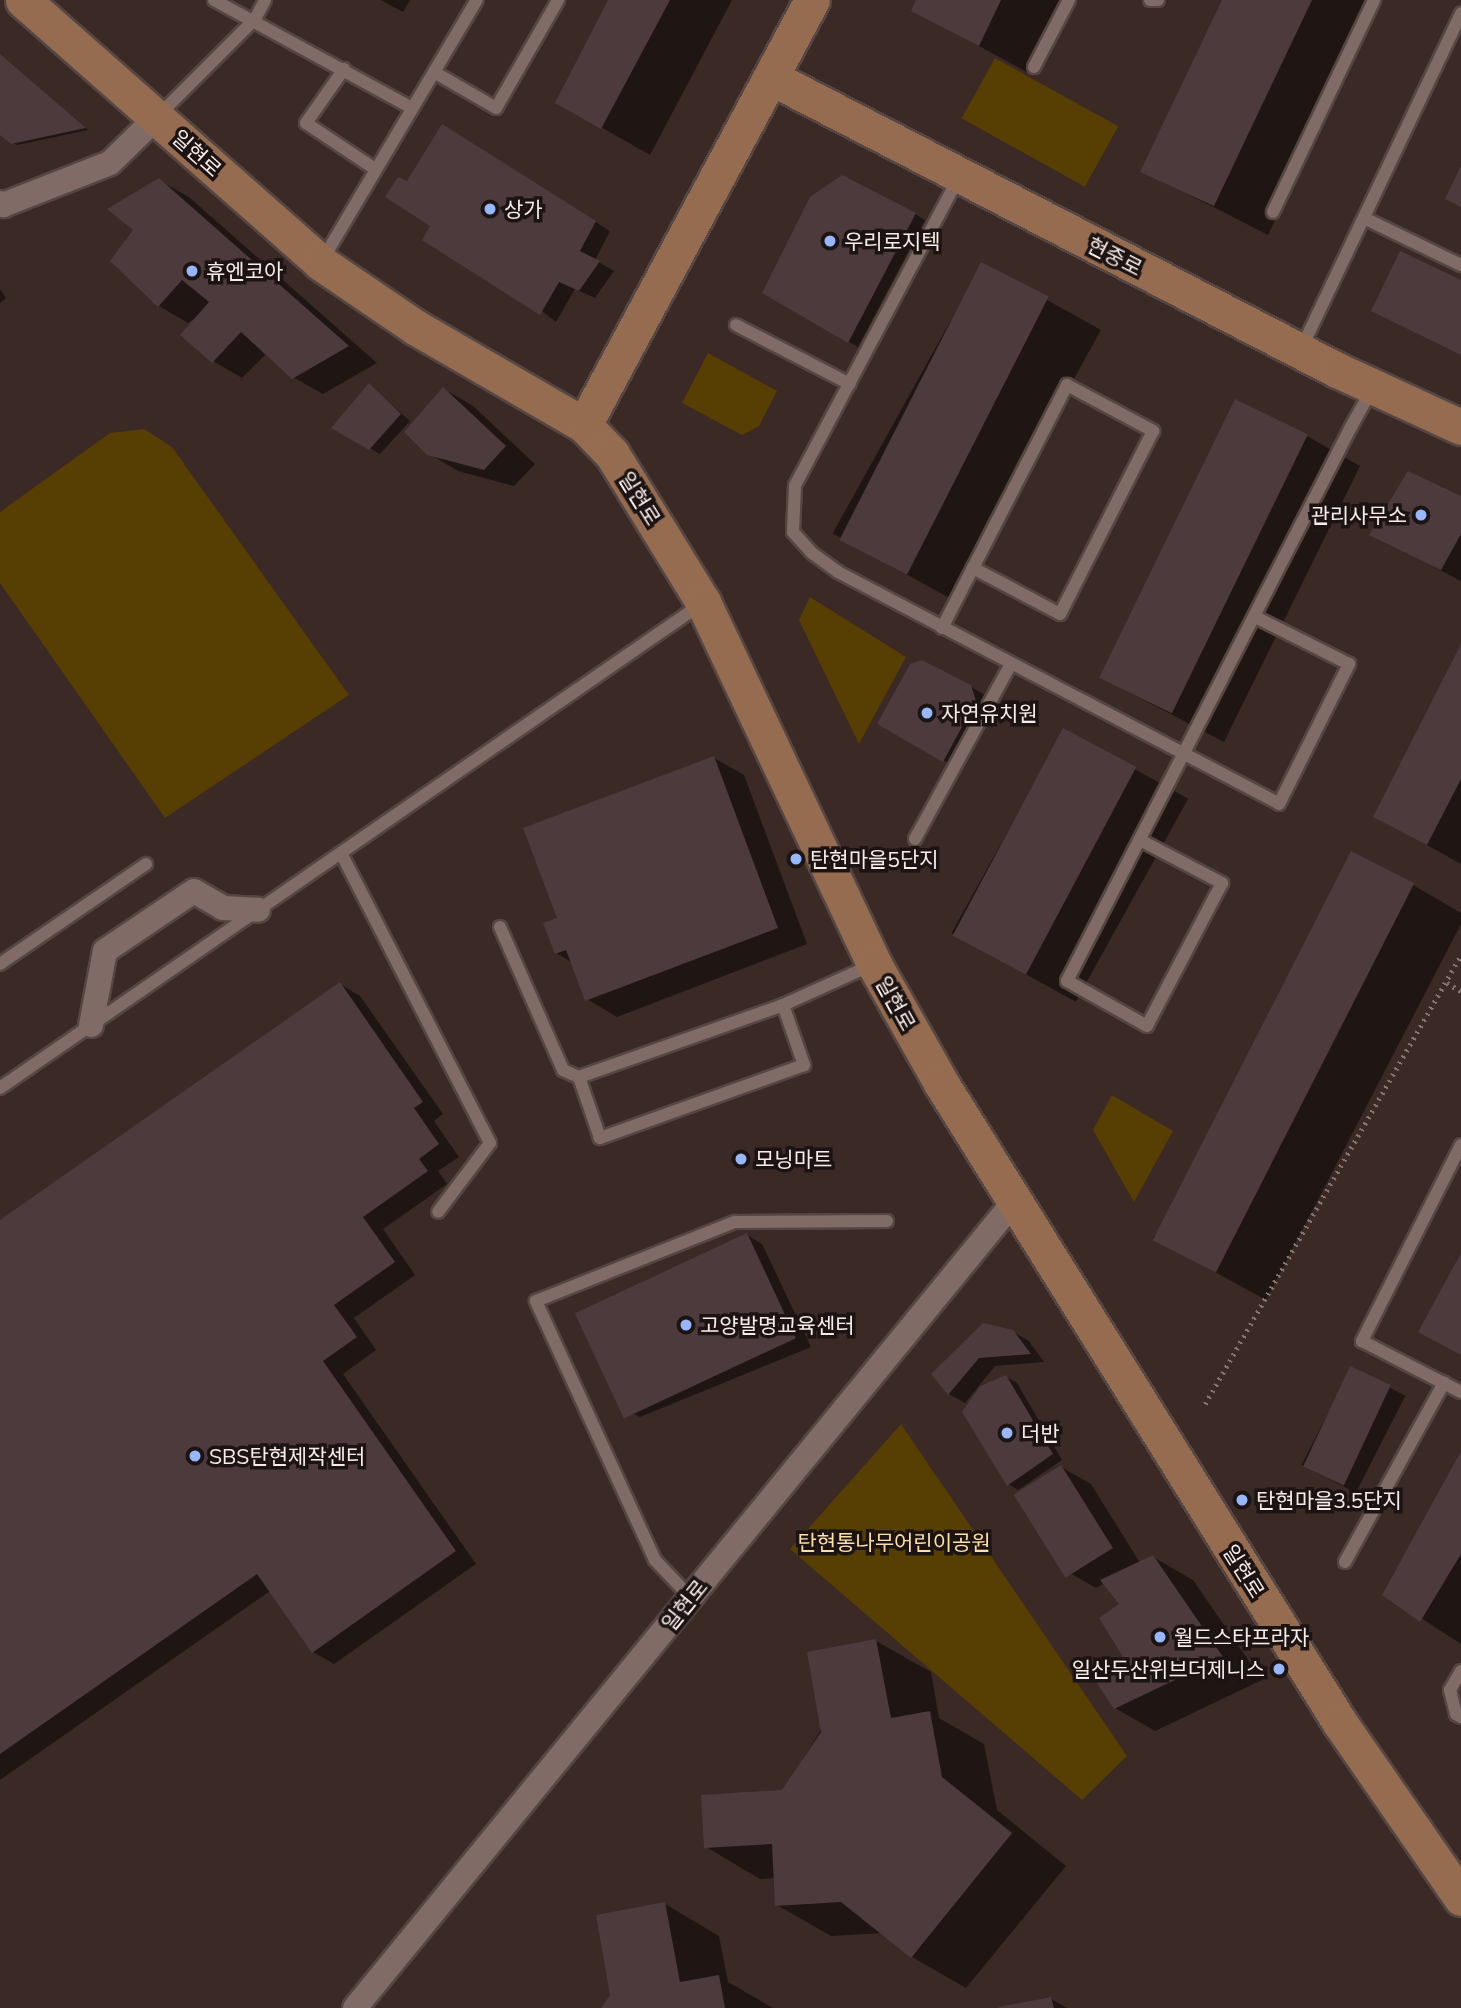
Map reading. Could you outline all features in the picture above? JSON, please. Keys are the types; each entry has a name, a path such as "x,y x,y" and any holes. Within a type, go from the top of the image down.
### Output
{"main road":[{"name":"일현로","path":"23,0 321,263 415,327 584,425 626,475 703,602 874,964 1013,1203 1340,1723 1461,1898"},
{"path":"584,425 812,0"},
{"name":"현중로","path":"772,78 1300,351 1461,427"}],"street":[{"path":"0,203 3,205 110,163 157,117"},
{"path":"91,1025 105,951 194,891 223,908 258,910"},
{"name":"일현로","path":"355,2008 1013,1203"}],"lane":[{"path":"214,0 256,19 412,108"},
{"path":"157,117 256,19 265,0"},
{"path":"321,263 477,0"},
{"path":"434,72 496,108 558,0"},
{"path":"1034,67 1069,0"},
{"path":"1150,0 1157,0"},
{"path":"1273,212 1374,0"},
{"path":"1300,351 1461,13"},
{"path":"344,69 306,123 375,169"},
{"path":"959,177 795,486 793,532 812,553 838,572 1279,804 1349,664 1255,617"},
{"path":"1364,218 1461,265"},
{"path":"736,325 850,384"},
{"path":"943,628 973,568 1067,385 1153,431 1060,614 973,568"},
{"path":"1140,840 1222,883 1147,1026 1068,981 1140,840 1184,754 1374,385"},
{"path":"0,1088 703,602"},
{"path":"915,839 1011,664"},
{"path":"341,853 490,1143 438,1212"},
{"path":"0,964 146,864"},
{"path":"500,927 563,1070 579,1077 783,1005 874,964"},
{"path":"579,1077 600,1138 804,1065 783,1005"},
{"path":"1461,1145 1363,1341 1461,1392"},
{"path":"691,1597 655,1560 536,1301 735,1222 887,1221"},
{"path":"1345,1562 1444,1383"},
{"path":"1461,1671 1450,1690 1456,1714 1461,1717"}],"path":[{"path":"1205,1404 1461,955"},
{"path":"1447,983 1461,991"}],"green space":[{"path":"995,58 1118,126 1085,187 962,118"},
{"path":"708,353 777,391 759,426 742,435 682,403"},
{"path":"144,429 172,447 349,695 165,818 0,583 0,512 110,433"},
{"path":"810,597 906,657 859,744 799,620"},
{"path":"1112,1095 1173,1131 1134,1202 1093,1130"},
{"name":"탄현통나무어린이공원","path":"901,1424 1127,1756 1082,1800 790,1549"}],"building":[{"path":"608,0 670,0 601,129 555,103"},
{"path":"916,0 1001,0 979,46 911,11"},
{"path":"1222,0 1312,0 1214,206 1140,172"},
{"path":"0,54 86,128 11,144 0,135"},
{"name":"상가","path":"442,124 596,221 580,251 600,261 579,291 559,282 540,315 422,240 430,226 385,197 398,177 407,181"},
{"path":"1461,166 1461,207 1445,199"},
{"path":"842,175 916,213 848,343 762,293 810,197"},
{"name":"휴엔코아","path":"159,178 349,346 292,379 241,332 212,363 180,335 209,302 182,280 158,307 110,261 133,230 107,209"},
{"path":"1400,251 1461,280 1461,355 1371,311"},
{"path":"981,262 1049,297 907,574 839,540"},
{"path":"369,383 401,414 369,450 331,428"},
{"path":"443,387 506,446 484,470 427,455 404,432"},
{"path":"1235,399 1308,435 1172,713 1099,678"},
{"name":"관리사무소","path":"1408,471 1461,496 1461,534 1441,570 1369,535"},
{"path":"1461,644 1461,779 1427,845 1373,817"},
{"name":"자연유치원","path":"922,660 971,685 976,701 943,762 877,724 910,664"},
{"path":"1063,728 1136,767 1026,974 953,935"},
{"path":"714,756 778,928 585,1001 566,950 555,954 543,923 557,918 523,828"},
{"path":"1351,851 1414,883 1216,1273 1153,1240"},
{"name":"SBS탄현제작센터","path":"340,982 423,1102 414,1108 439,1144 419,1159 428,1171 363,1217 395,1262 334,1305 357,1337 323,1361 456,1551 312,1653 257,1574 0,1754 0,1220"},
{"name":"고양발명교육센터","path":"747,1233 796,1338 624,1418 575,1313"},
{"path":"1461,1253 1461,1355 1418,1332"},
{"path":"983,1323 1013,1330 1031,1354 979,1358 948,1395 931,1374"},
{"path":"1350,1366 1391,1385 1344,1486 1303,1467"},
{"name":"더반","path":"1006,1375 1053,1454 1007,1486 962,1412 980,1386"},
{"path":"1461,1451 1461,1554 1420,1622 1382,1595"},
{"path":"1061,1465 1113,1548 1065,1578 1014,1495"},
{"name":"월드스타프라자","path":"1153,1555 1223,1657 1114,1709 1093,1677 1123,1657 1099,1618 1119,1604 1100,1580"},
{"path":"876,1639 891,1718 930,1711 942,1777 1012,1833 911,1958 841,1902 775,1906 772,1844 704,1848 701,1795 782,1790 821,1732 807,1652"},
{"path":"665,1902 680,1982 719,1975 725,2008 601,2008 610,1995 596,1915"},
{"path":"1051,1997 1054,2008 999,2008 999,2007"}],"place":[{"name":"상가","path":"490,209"},
{"name":"우리로지텍","path":"830,241"},
{"name":"휴엔코아","path":"192,271"},
{"name":"관리사무소","path":"1421,515"},
{"name":"자연유치원","path":"927,713"},
{"name":"탄현마을5단지","path":"796,859"},
{"name":"모닝마트","path":"741,1159"},
{"name":"고양발명교육센터","path":"686,1325"},
{"name":"더반","path":"1007,1433"},
{"name":"SBS탄현제작센터","path":"195,1456"},
{"name":"탄현마을3.5단지","path":"1242,1500"},
{"name":"월드스타프라자","path":"1160,1637"},
{"name":"일산두산위브더제니스","path":"1279,1669"}]}
